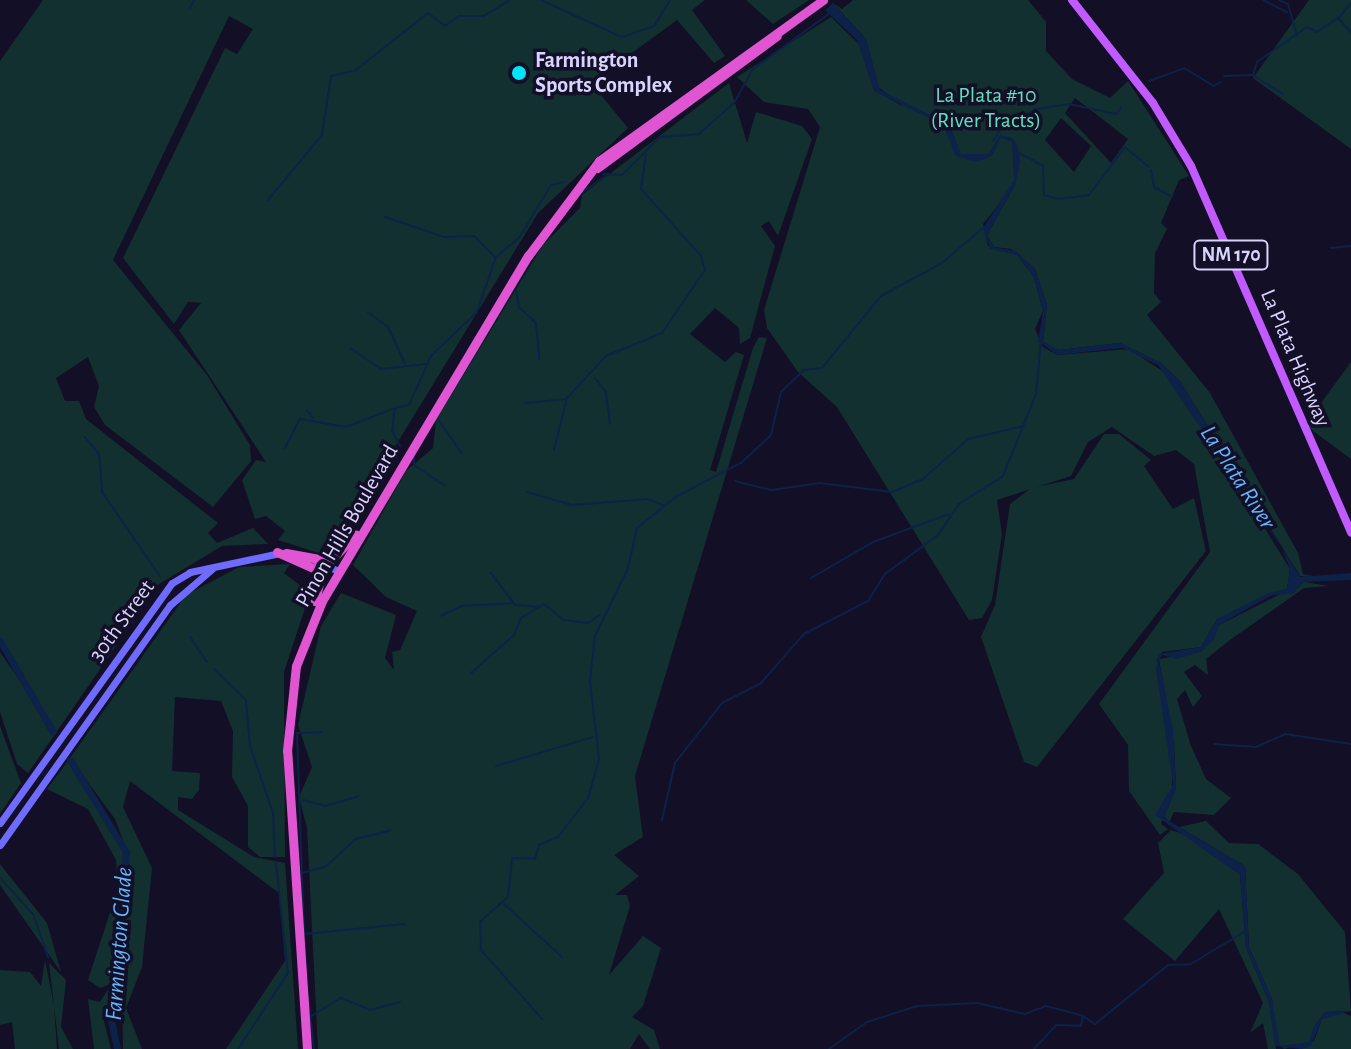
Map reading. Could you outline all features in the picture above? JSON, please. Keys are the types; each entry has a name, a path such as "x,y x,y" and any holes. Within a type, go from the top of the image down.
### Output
{"highway":[{"name":"Pinon Hills Boulevard","path":"307,1049 287,751 298,660 338,571 528,256 597,168 823,0"},
{"path":"282,553 336,558 402,469"},
{"path":"282,553 324,575 298,660"}],"main road":[{"name":"La Plata Highway","path":"1072,0 1148,95 1191,166 1351,533"},
{"name":"30th Street","path":"0,823 156,601 180,577 282,553"},
{"path":"282,553 338,571"},
{"path":"0,845 170,605 214,567"}],"green space":[{"path":"43,0 705,0 692,10 725,56 714,63 677,20 591,83 628,128 538,213 328,556 278,540 285,531 266,516 255,519 242,480 256,460 266,462 179,330 201,303 188,302 174,324 123,258 225,48 237,54 253,29 229,16 113,260 207,375 250,445 251,461 213,507 105,425 94,407 99,386 88,357 56,378 65,401 79,401 86,419 218,523 208,533 217,543 253,528 268,544 222,546 159,584 28,773 17,764 0,712 0,652 53,729 0,639 0,61"},
{"path":"746,0 809,0 773,24"},
{"name":"La Plata #10 (River Tracts)","path":"853,0 1028,0 1046,22 1046,51 1072,79 1110,98 1128,81 1189,176 1179,180 1161,223 1167,229 1155,253 1154,293 1161,302 1147,315 1210,393 1298,553 1303,574 1328,579 1300,576 1180,381 1161,363 1120,343 1058,350 1043,342 1047,305 1035,269 1011,249 994,247 987,235 1016,183 983,224 988,246 1017,255 1034,277 1043,311 1035,329 1043,347 1057,355 1129,349 1170,376 1290,569 1287,589 1217,619 1201,647 1162,652 1157,660 1172,747 1172,792 1161,824 1168,829 1160,835 1129,791 1128,745 1099,704 1210,552 1194,464 1176,450 1154,456 1112,427 1088,442 1071,476 997,500 1002,534 992,600 982,618 969,620 837,407 798,372 767,328 764,310 820,127 808,109 764,102 737,77 831,17 862,47 874,90 904,107 878,87 866,39 833,3 842,9","holes":["1075,98 1128,139 1111,163 1065,113","1061,118 1091,146 1074,172 1045,140"]},
{"path":"1309,0 1351,0 1351,149 1253,78"},
{"path":"729,83 747,143 756,112 802,126 812,139 778,236 769,221 761,226 775,246 750,338 740,344 739,328 715,308 690,334 725,362 736,352 744,355 710,470 716,472 753,348 759,337 767,338 635,776 643,837 614,855 639,876 615,895 627,895 630,906 609,975 643,936 661,948 643,1006 632,1017 654,1030 660,1049 650,1049 639,1034 630,1049 318,1049 307,828 299,797 312,767 298,725 321,626 341,593 396,615 385,658 394,670 392,652 400,650 417,611 386,597 353,565 406,471 433,448 436,420 543,245 580,208 582,195"},
{"path":"1351,362 1351,459 1305,425"},
{"path":"1104,434 1119,434 1151,460 1144,466 1173,509 1194,498 1206,551 1037,767 1024,762 981,637 995,605 1010,504 1031,488 1074,479"},
{"path":"290,564 284,573 310,593 284,672 285,857 260,857 248,847 248,806 232,777 233,731 221,701 175,697 172,771 200,773 199,790 192,799 178,797 178,810 254,857 285,863 298,1049 226,1049 285,961 279,893 130,781 123,807 152,868 142,967 126,1008 142,1049 123,1049 121,923 129,856 115,819 70,758 186,595 239,567"},
{"path":"1304,582 1329,586 1304,588 1230,640 1206,659 1208,675 1195,665 1184,672 1202,696 1193,707 1185,690 1177,699 1191,746 1206,779 1231,798 1214,815 1174,812 1169,823 1163,814 1176,789 1174,744 1159,659 1202,651 1219,625"},
{"path":"0,726 21,783 0,814"},
{"path":"68,761 125,854 116,982 100,988 88,980 118,888 116,860 88,809 47,789"},
{"path":"1206,821 1229,843 1258,844 1298,874 1345,932 1351,1011 1325,1012 1309,1042 1284,1049 1277,1042 1272,999 1249,947 1245,866 1179,827"},
{"path":"1171,830 1193,837 1240,875 1246,948 1269,1002 1276,1049 1268,1049 1263,1023 1250,1033 1263,1003 1219,909 1175,961 1123,919 1164,873 1158,843"},
{"path":"0,864 47,923 61,972 0,885"},
{"path":"45,960 54,1005 49,963 66,980 61,1027 73,1049 59,1049 54,1006 57,1049 15,1049 12,1022 0,1025 0,970 30,972 41,986"},
{"path":"109,988 115,990 103,1017 111,1049 94,1049 88,999 100,1002"},
{"path":"1340,1012 1351,1016 1351,1049 1301,1049 1314,1041 1322,1019"}],"water":[{"name":"La Plata River","path":"833,3 866,39 880,90 949,124 961,154 988,154 1000,135 1012,138 1017,144 1020,162 1016,183 987,235 994,247 1016,251 1035,269 1047,305 1043,342 1059,350 1120,343 1161,363 1180,381 1300,577 1351,573 1351,580 1304,582 1293,594 1272,595 1219,625 1214,639 1202,651 1178,659 1162,655 1159,662 1173,730 1176,789 1164,818 1245,866 1249,947 1272,999 1280,1046 1309,1042 1314,1026 1325,1012 1351,1011 1322,1019 1311,1046 1301,1049 1275,1046 1269,1002 1246,948 1240,875 1155,815 1173,785 1156,668 1159,654 1201,647 1217,619 1268,593 1287,589 1290,569 1282,548 1158,365 1123,348 1057,355 1038,341 1043,311 1034,277 1017,255 990,249 983,228 1014,180 1012,142 1001,138 992,156 976,162 956,156 943,125 874,91 857,40 825,10"}],"waterway":[{"path":"190,8 194,0"},
{"path":"268,200 322,135 331,76 356,70 428,13 445,26 459,16 484,16 510,0"},
{"path":"541,0 622,37 654,26 670,0"},
{"path":"1263,0 1287,12"},
{"path":"1279,0 1288,4 1297,36"},
{"path":"1339,18 1351,3"},
{"path":"603,174 622,175 660,137 699,134 734,103 753,69 830,13"},
{"path":"1224,76 1253,75 1257,62 1307,27 1317,32 1338,18 1351,32"},
{"path":"1149,81 1184,68 1214,86 1221,82"},
{"path":"1254,76 1283,94"},
{"path":"993,141 1002,127 1037,109 1069,104 1116,114 1121,108"},
{"path":"1019,153 1043,166 1044,195 1058,199 1089,195 1125,147 1149,167"},
{"path":"554,450 567,398 606,356 662,333 705,270 701,256 641,189 646,154"},
{"path":"1151,170 1154,187 1173,197"},
{"path":"580,194 607,175"},
{"path":"400,446 392,431 395,408 409,405 431,356 477,312 496,257 519,238 551,185 564,182"},
{"path":"385,217 444,237 474,236 495,257"},
{"path":"542,1019 481,950 480,922 508,897 512,858 535,859 539,845 558,837 588,798 599,759 590,681 595,636 628,568 637,528 677,496 741,463 771,435 781,392 804,370 822,368 881,296 942,263 984,227"},
{"path":"1331,248 1351,246"},
{"path":"446,402 535,253"},
{"path":"516,290 519,307 536,323 539,359"},
{"path":"368,312 388,327 405,363"},
{"path":"662,820 675,763 722,703 760,684 804,634 868,601 885,574 938,535 959,504 1003,476 1036,394 1041,341"},
{"path":"350,348 381,369 426,364"},
{"path":"595,378 606,392 610,424"},
{"path":"525,403 566,399"},
{"path":"285,448 300,419 346,427 395,408"},
{"path":"307,410 313,418"},
{"path":"437,418 461,452"},
{"path":"735,481 772,490 819,483 892,492 923,479 968,439 1023,426"},
{"path":"85,437 99,454 102,492 160,576"},
{"path":"414,456 414,465 444,485"},
{"path":"527,492 572,505 649,499 665,506"},
{"path":"811,578 873,542 949,514"},
{"path":"491,573 515,605 539,607"},
{"path":"440,616 462,606 513,603"},
{"path":"471,673 514,635 521,618 544,604 564,620 588,623 600,615"},
{"path":"190,637 207,662"},
{"name":"Farmington Glade","path":"0,641 53,732"},
{"path":"214,669 246,700 250,746 273,813 275,857"},
{"path":"304,934 297,733 322,732"},
{"path":"1214,744 1256,747 1285,734 1351,744"},
{"path":"496,766 593,737"},
{"name":"Farmington Glade","path":"70,760 126,852 111,1020 117,1049"},
{"path":"303,800 325,806 359,796"},
{"path":"302,873 325,867 356,839 391,830"},
{"path":"238,1049 288,973 276,864"},
{"path":"0,878 33,914 48,957"},
{"path":"504,904 562,957"},
{"path":"305,934 405,924"},
{"path":"1034,1049 1056,1025 1081,1026 1083,1016 1095,1024 1168,965 1191,964 1244,932"},
{"path":"308,997 314,1049"},
{"path":"310,1017 341,998 370,1010 400,1002"},
{"path":"829,1049 867,1022 917,1006 977,1003 1025,1014 1046,1006 1083,1016"}],"place":[{"name":"Farmington Sports Complex","path":"519,73"}]}
